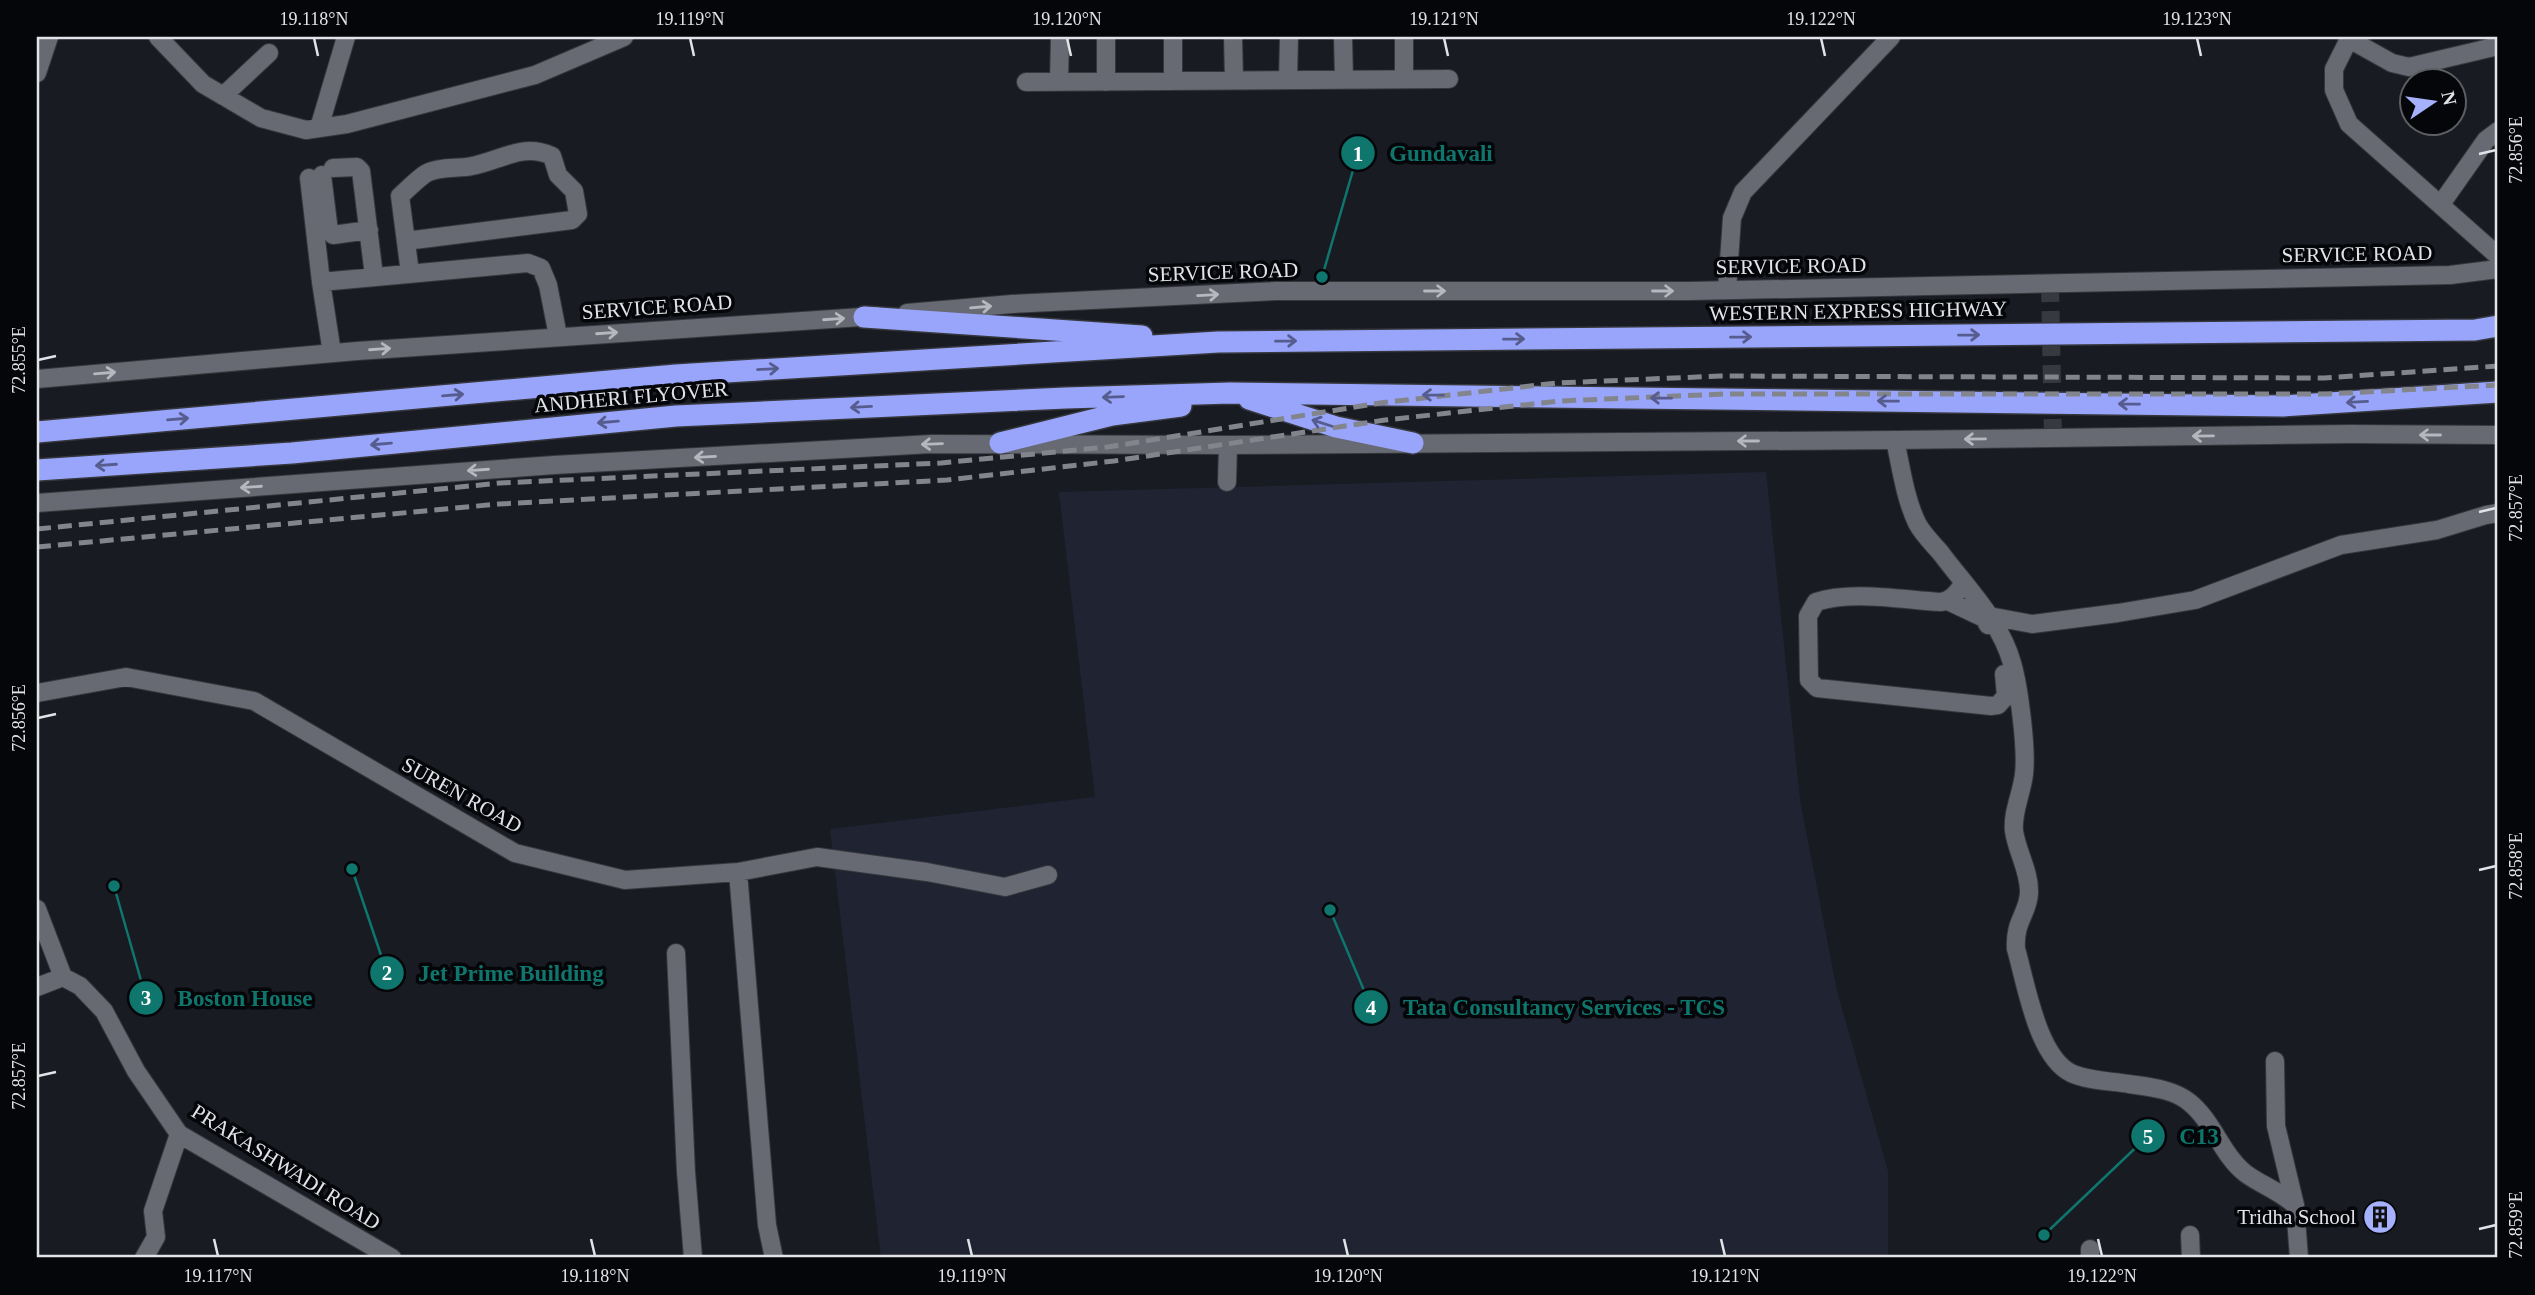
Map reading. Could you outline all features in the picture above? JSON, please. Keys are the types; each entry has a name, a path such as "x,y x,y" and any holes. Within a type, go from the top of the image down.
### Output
{"highway":[{"path":"864,317 1218,342"},
{"name":"WESTERN EXPRESS HIGHWAY","path":"1218,342 2461,331 2498,326"},
{"name":"ANDHERI FLYOVER","path":"37,432 676,375 1218,342"},
{"path":"1000,443 1112,415 1176,407 1230,393 2283,405 2498,392"},
{"path":"1230,393 1336,428 1413,443"},
{"name":"ANDHERI FLYOVER","path":"37,470 292,453 676,416 1230,393"}],"street":[{"path":"37,73 48,37"},
{"path":"158,37 203,84 261,118 306,130 346,124 535,75 624,37"},
{"path":"319,128 346,37"},
{"path":"1059,82 1060,37"},
{"path":"1106,37 1106,82"},
{"path":"1173,37 1173,81"},
{"path":"1233,37 1234,81"},
{"path":"1289,37 1289,80"},
{"path":"1343,37 1345,80"},
{"path":"1404,37 1404,79"},
{"path":"1727,290 1732,218 1744,192 1891,37"},
{"path":"2498,46 2409,67 2392,63 2349,38 2334,69 2334,90 2349,124 2498,256"},
{"path":"223,96 269,53"},
{"path":"1026,82 1449,79"},
{"path":"2441,204 2486,140 2498,131"},
{"path":"405,241 572,220 578,214 574,191 558,175 552,156 542,151 520,152 469,167 432,170 422,175 417,183 400,196 405,241 410,273"},
{"path":"321,173 357,166 361,171 374,276"},
{"path":"321,173 329,231 333,235 369,230"},
{"path":"321,173 321,282 332,353"},
{"path":"321,282 528,263 541,268 548,285 558,336"},
{"name":"SERVICE ROAD","path":"37,379 558,336 864,317 1012,304 1276,291 1727,290 2450,275 2498,269"},
{"path":"37,503 554,465 931,444 1228,445 2350,434 2498,435"},
{"path":"1895,440 1918,524 1989,616 2005,641 2013,666 2025,759 2014,832 2030,887 2029,899 2017,925 2016,949 2042,1039 2054,1058 2070,1072 2166,1090 2189,1102 2246,1174 2281,1192 2295,1205"},
{"path":"1227,482 1228,445"},
{"path":"1989,616 2032,624 2195,600 2341,545 2437,530 2498,513"},
{"path":"1948,601 1964,583"},
{"path":"1831,597 1948,601 1984,618 2001,645 2006,696 1998,705 1817,688 1809,680 1808,616 1816,602 1831,597"},
{"name":"SUREN ROAD","path":"37,693 126,677 254,701 516,853 625,880 738,872 817,858 927,872 1005,887 1048,875"},
{"path":"738,872 766,1225 774,1258"},
{"path":"37,909 63,977 37,987"},
{"path":"676,953 686,1172 693,1258"},
{"name":"PRAKASHWADI ROAD","path":"63,977 80,986 104,1010 136,1071 179,1134 392,1258"},
{"path":"2275,1061 2276,1126 2295,1205 2299,1258"},
{"path":"144,1258 156,1237 153,1210 179,1134"},
{"path":"2190,1235 2191,1258"}],"shaded area":[{"path":"1766,472 1800,800 1837,991 1888,1171 1888,1258 881,1258 830,829 1095,797 1059,492"}],"tunnel":[{"path":"2050,284 2053,438"}],"railway":[{"path":"37,529 500,483 941,463 1108,447 1380,403 1557,383 1720,376 2324,378 2498,366"},
{"path":"37,547 499,504 947,480 1114,461 1385,420 1560,401 1724,394 2327,394 2498,385"}],"place":[{"name":"Gundavali","path":"1322,277"},
{"name":"Jet Prime Building","path":"352,869"},
{"name":"Boston House","path":"114,886"},
{"name":"Tata Consultancy Services - TCS","path":"1330,910"},
{"name":"Tridha School","path":"2380,1217"},
{"name":"C13","path":"2044,1235"}]}
